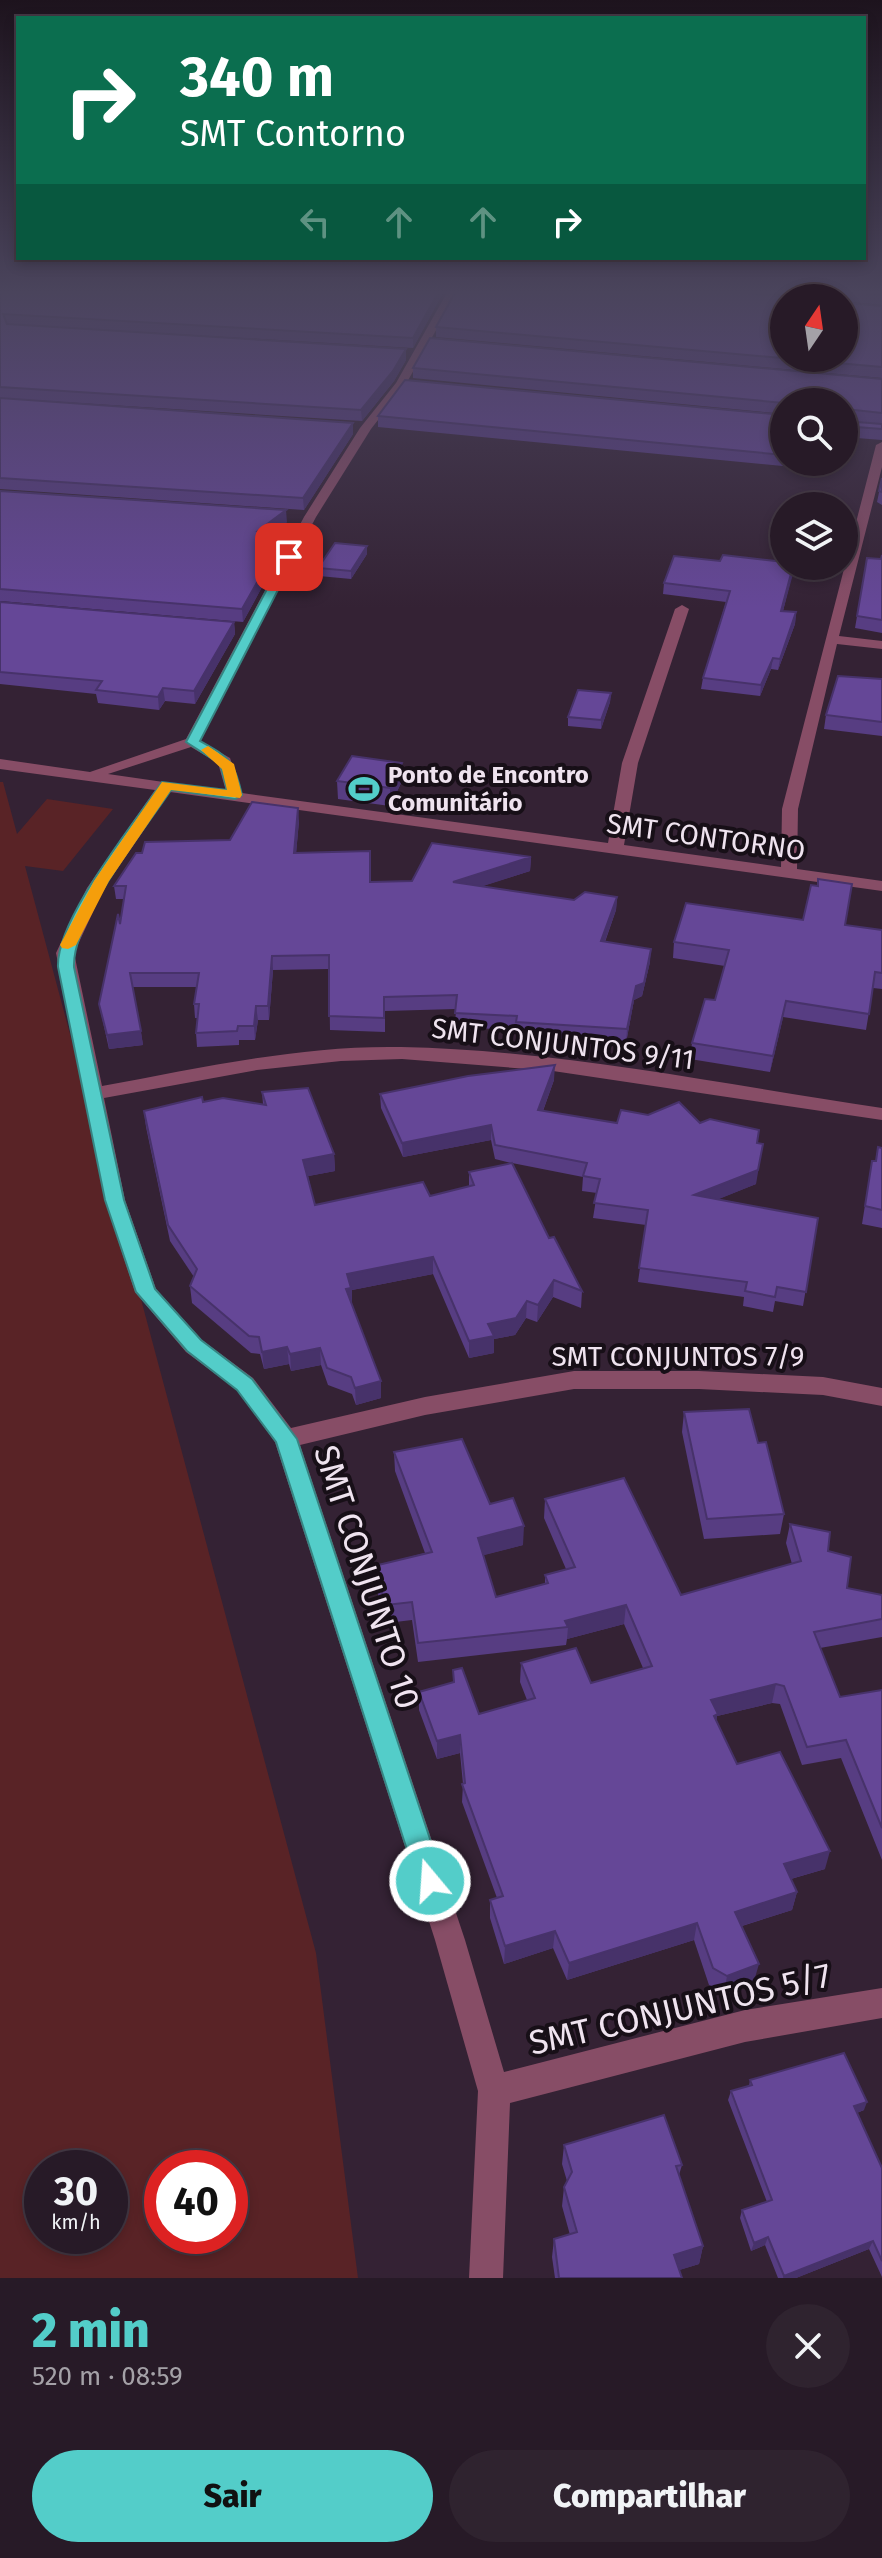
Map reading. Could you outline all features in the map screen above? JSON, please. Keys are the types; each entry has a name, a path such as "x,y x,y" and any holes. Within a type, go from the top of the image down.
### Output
{"street":[{"path":"192,742 242,628 366,428 392,395"},
{"path":"351,427 366,428"},
{"path":"789,874 790,809 831,639 869,518 882,445"},
{"path":"295,516 310,517"},
{"path":"615,851 630,763 682,609"},
{"path":"831,639 882,645"},
{"path":"88,775 192,742 225,761 235,795"},
{"name":"SMT CONTORNO","path":"0,764 882,886"},
{"name":"SMT CONJUNTO 10","path":"167,785 102,881 70,935 65,953 115,1200 146,1292 194,1346 245,1384 286,1439 450,1940 494,2091 486,2278"},
{"name":"SMT CONJUNTOS 9/11","path":"94,1094 257,1064 341,1055 402,1053 553,1065 882,1114"},
{"name":"SMT CONJUNTOS 7/9","path":"286,1439 425,1406 574,1380 699,1380 823,1386 882,1397"},
{"name":"SMT CONJUNTOS 5/7","path":"494,2091 745,2026 882,2003"}],"shaded area":[{"path":"0,782 3,782 17,834 47,799 113,809 63,871 25,866 316,1953 358,2278 0,2278"}],"building":[{"path":"130,395 373,395 361,410"},
{"path":"394,395 571,395 770,414 770,454 378,416"},
{"path":"702,395 770,395 770,402"},
{"path":"858,395 882,395 882,413 858,410"},
{"path":"0,398 353,423 303,498 0,478"},
{"path":"858,422 882,424 882,429 858,427"},
{"path":"0,491 286,510 258,531 285,533 242,609 0,589"},
{"path":"335,543 367,546 351,571 318,568"},
{"path":"723,555 770,560 770,580 789,580 781,611 796,612 780,659 773,658 761,685 703,678 730,591 664,583 674,556 720,561"},
{"path":"882,555 882,620 857,616 867,558 881,559"},
{"path":"0,602 234,622 194,691 163,688 158,697 96,690 102,681 0,672"},
{"path":"838,676 882,679 882,722 826,715"},
{"path":"578,690 611,693 601,720 568,717"},
{"path":"352,756 402,763 390,788 337,781"},
{"path":"252,802 298,808 294,853 370,851 370,882 412,881 432,843 531,857 453,882 574,900 585,892 617,897 601,941 651,949 644,983 636,986 627,1029 516,1022 517,1016 455,1013 457,995 384,997 384,1018 329,1016 329,955 272,956 268,1006 256,1006 254,1026 238,1026 237,1031 196,1033 199,1004 194,1004 199,973 130,973 141,1031 107,1035 99,1004 118,914 120,924 126,886 114,886 136,853 142,853 145,842 230,840"},
{"path":"818,879 852,884 845,925 882,930 882,973 875,972 869,1014 786,1001 773,1056 692,1043 705,999 715,1000 729,950 674,942 686,903 803,920 811,885 818,886"},
{"path":"555,1065 538,1110 617,1123 621,1110 648,1115 679,1102 700,1123 710,1119 759,1130 757,1143 763,1144 758,1170 694,1195 818,1218 806,1292 777,1287 775,1297 745,1291 747,1282 639,1268 648,1210 594,1203 600,1179 583,1176 587,1163 495,1145 491,1125 402,1143 380,1094 468,1076"},
{"path":"308,1088 334,1154 303,1160 315,1205 423,1182 430,1196 474,1185 469,1172 512,1163 549,1238 554,1237 582,1291 554,1280 538,1305 527,1301 516,1318 488,1324 494,1336 469,1341 433,1257 347,1274 351,1288 346,1289 381,1381 355,1388 351,1377 327,1368 320,1348 290,1354 287,1347 262,1352 259,1337 249,1336 190,1286 197,1269 168,1225 144,1111 202,1097 203,1102 223,1098 266,1105 262,1092"},
{"path":"878,1147 882,1148 882,1210 865,1206 872,1161 876,1161"},
{"path":"749,1409 758,1443 766,1442 784,1514 707,1519 684,1412"},
{"path":"462,1439 490,1504 513,1498 524,1526 478,1538 496,1597 548,1583 545,1575 575,1567 545,1499 624,1478 681,1595 801,1561 790,1524 830,1532 828,1551 851,1557 847,1588 882,1595 882,1619 814,1632 840,1697 882,1690 882,1828 846,1740 807,1747 784,1686 776,1684 711,1700 718,1714 714,1716 737,1764 780,1752 830,1851 784,1864 797,1892 735,1912 759,1964 727,1976 713,1968 697,1923 569,1963 555,1931 505,1946 490,1900 503,1896 462,1784 465,1783 460,1735 437,1741 419,1692 454,1682 453,1670 462,1668 479,1714 535,1698 521,1663 576,1648 591,1683 652,1666 626,1605 565,1621 568,1627 418,1643 412,1602 386,1605 374,1566 432,1552 394,1452"},
{"path":"844,2053 867,2102 854,2106 882,2168 882,2261 873,2241 784,2276 768,2237 754,2243 742,2210 772,2200 731,2091 752,2085 750,2080"},
{"path":"664,2115 682,2165 676,2166 703,2246 674,2255 682,2278 559,2278 554,2239 577,2232 564,2187 572,2172 564,2145"}],"slow traffic":[{"path":"68,945 70,935 102,881 167,785 235,795 229,767 208,750"}],"place":[{"name":"Ponto de Encontro Comunitário","path":"364,789"}],"route":[{"path":"289,557 192,742 225,761 235,795 167,785 102,881 70,935 65,953 66,967 115,1200 146,1292 194,1346 245,1384 286,1439 430,1881"}]}
